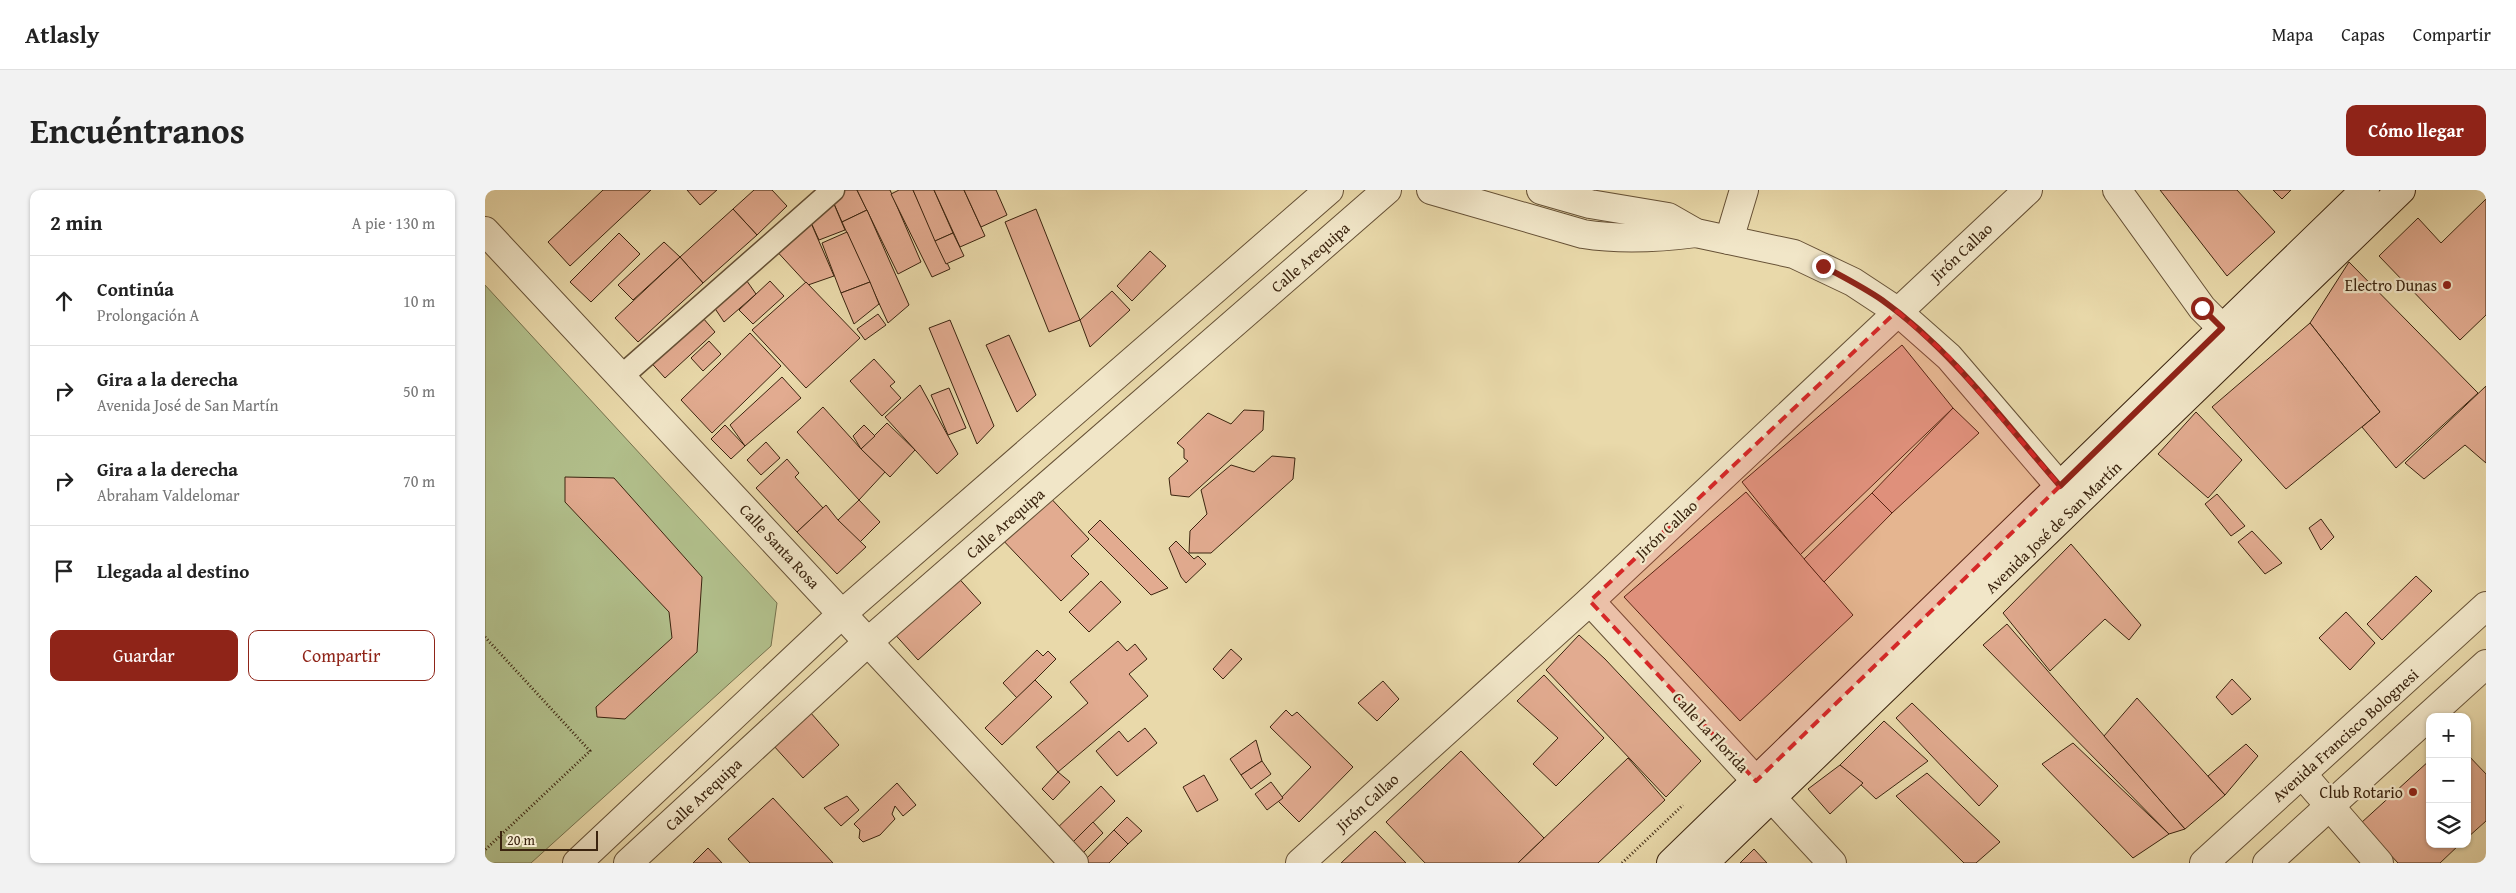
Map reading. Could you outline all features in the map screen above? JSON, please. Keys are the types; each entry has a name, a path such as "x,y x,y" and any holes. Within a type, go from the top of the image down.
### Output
{"street":[{"path":"622,376 833,190"},
{"path":"577,863 843,613 1329,190"},
{"name":"Calle Arequipa","path":"628,863 869,641 1387,190"},
{"path":"1431,190 1583,234 1604,237 1663,237 1696,233"},
{"path":"1541,190 1590,204 1667,217 1696,233 1794,254 1823,266 1853,282 1897,311 1949,357 2067,496"},
{"path":"1729,240 1744,190"},
{"name":"Jirón Callao","path":"1300,863 1590,601 2028,190"},
{"path":"2117,190 2202,308 2222,328"},
{"name":"Avenida José de San Martín","path":"2067,496 2222,328 2365,190"},
{"name":"Avenida José de San Martín","path":"1671,863 1764,789 2067,496 2401,190"},
{"name":"Calle Santa Rosa","path":"485,230 1074,863"},
{"name":"Calle La Florida","path":"1590,601 1832,863"},
{"name":"Avenida Francisco Bolognesi","path":"2203,863 2486,606"},
{"path":"2267,863 2486,664"},
{"path":"2302,774 2379,863"},
{"name":"Avenida José de San Martín","path":"1704,863 1764,789"}],"path":[{"path":"485,637 590,751 485,850"}],"highlighted area":[{"path":"1897,311 1949,357 2060,486 1756,781 1590,601"}],"green space":[{"path":"485,285 777,603 771,646 531,863 485,863"}],"building":[{"path":"603,190 651,190 570,266 548,242"},
{"path":"687,190 717,190 700,205"},
{"path":"754,190 772,190 787,206 757,235 733,209"},
{"path":"838,190 857,190 867,210 842,222 831,197"},
{"path":"857,190 890,190 921,262 898,274"},
{"path":"899,190 913,190 950,269 932,277 891,194"},
{"path":"913,190 934,190 953,233 935,241"},
{"path":"934,190 964,190 985,236 960,247"},
{"path":"964,190 996,190 1007,215 981,227"},
{"path":"2160,190 2237,190 2275,232 2227,276"},
{"path":"2273,190 2291,190 2282,199"},
{"path":"831,197 845,230 819,240 808,216"},
{"name":"Electro Dunas","path":"2486,199 2486,315 2460,340 2379,256 2418,218 2441,243"},
{"path":"733,209 757,235 703,283 680,257"},
{"path":"1036,209 1080,320 1049,332 1005,222"},
{"path":"867,210 909,305 888,323 842,222"},
{"path":"808,216 834,276 808,285 772,246"},
{"path":"847,232 870,282 841,293 822,243"},
{"path":"619,233 640,254 591,302 570,282"},
{"path":"953,233 964,256 946,264 935,241"},
{"path":"664,242 680,257 633,300 618,285"},
{"path":"1150,251 1166,266 1132,301 1117,286"},
{"path":"680,257 703,283 638,342 615,318"},
{"path":"2349,262 2478,393 2396,468 2362,427 2380,412 2310,323"},
{"path":"742,274 756,294 724,322 710,301"},
{"path":"770,281 784,296 753,324 739,310"},
{"path":"806,282 860,338 806,388 752,330"},
{"path":"870,282 879,304 854,324 841,293"},
{"path":"1112,291 1130,310 1090,347 1080,320"},
{"path":"697,311 715,332 665,378 646,357"},
{"path":"878,314 886,325 865,340 857,329"},
{"path":"950,320 994,426 977,444 929,328"},
{"path":"2310,323 2380,412 2286,489 2212,407"},
{"path":"750,333 781,366 712,433 681,400"},
{"path":"1009,335 1036,395 1017,412 986,345"},
{"path":"709,341 721,354 703,371 691,358"},
{"path":"1902,345 1953,408 1800,555 1742,482"},
{"path":"874,359 895,382 890,386 901,398 882,416 850,381"},
{"path":"782,377 801,398 745,446 730,425"},
{"path":"920,385 958,454 937,474 885,417"},
{"path":"2486,386 2486,463 2465,445 2424,479 2405,463"},
{"path":"949,388 966,428 948,435 931,395"},
{"path":"823,407 885,472 859,500 797,432"},
{"path":"1953,408 1979,433 1892,513 1872,493"},
{"path":"1244,410 1264,411 1263,430 1189,497 1171,495 1169,478 1188,461 1184,458 1184,449 1177,443 1208,413 1231,424"},
{"path":"2196,412 2242,460 2208,498 2158,454"},
{"path":"887,423 915,450 890,477 861,449"},
{"path":"725,425 745,446 731,459 711,439"},
{"path":"864,425 875,436 861,449 853,436"},
{"path":"766,442 780,458 761,475 747,460"},
{"path":"1272,456 1295,458 1293,479 1211,553 1189,553 1190,531 1207,514 1201,490 1231,465 1254,472"},
{"path":"787,459 799,473 795,477 823,508 797,532 756,488"},
{"path":"565,477 614,478 702,577 697,652 625,719 597,717 596,707 672,638 669,612 565,502"},
{"path":"1044,491 1089,539 1071,556 1089,574 1061,601 998,535"},
{"path":"1746,492 1853,615 1740,721 1624,597"},
{"path":"1872,493 1892,513 1824,582 1804,559"},
{"path":"2217,494 2245,526 2231,536 2205,504"},
{"path":"859,500 880,522 859,543 838,520"},
{"path":"826,505 838,520 866,547 837,574 797,532"},
{"path":"2321,519 2334,537 2321,550 2309,528"},
{"path":"1100,520 1168,588 1151,595 1088,532"},
{"path":"2252,531 2282,563 2265,574 2238,542"},
{"path":"1176,541 1194,559 1198,556 1206,564 1186,583 1181,577 1169,548"},
{"path":"2071,544 2141,625 2129,640 2105,619 2050,671 2003,613"},
{"path":"954,573 981,603 918,660 891,630"},
{"path":"2416,576 2432,591 2382,640 2367,624"},
{"path":"1101,581 1121,602 1089,632 1069,612"},
{"path":"2346,612 2375,643 2350,670 2319,638"},
{"path":"2007,624 2185,829 2169,834 1983,645"},
{"path":"1579,635 1605,659 1701,761 1666,797 1546,670"},
{"path":"1118,641 1127,651 1135,644 1147,659 1129,674 1148,696 1058,772 1036,747 1088,703 1070,682"},
{"path":"1231,649 1242,659 1223,679 1213,669"},
{"path":"1037,650 1043,656 1048,651 1056,659 1017,698 1003,683"},
{"path":"1544,675 1604,738 1556,786 1533,764 1558,738 1517,701"},
{"path":"2232,679 2251,699 2232,715 2216,697"},
{"path":"1035,680 1052,697 1002,745 985,728"},
{"path":"1383,681 1399,699 1377,721 1358,703"},
{"path":"2137,698 2225,795 2185,829 2104,736"},
{"path":"1912,703 1998,786 1979,806 1896,718"},
{"path":"1286,710 1292,716 1297,712 1353,767 1299,822 1278,801 1311,767 1270,727"},
{"path":"810,712 839,745 803,778 773,745"},
{"path":"1884,721 1928,761 1876,799 1840,765"},
{"path":"1145,728 1157,743 1117,776 1096,751 1119,731 1128,742"},
{"path":"1256,740 1262,761 1241,775 1230,759"},
{"path":"2073,743 2169,834 2133,858 2042,764"},
{"path":"2246,744 2258,756 2225,795 2208,776"},
{"path":"1461,751 1544,838 1518,863 1425,863 1386,822"},
{"path":"1628,758 1665,800 1598,863 1518,863"},
{"path":"2471,758 2486,774 2486,821 2471,834"},
{"path":"1262,761 1271,774 1251,789 1241,775"},
{"name":"Club Rotario","path":"2426,764 2426,848 2456,848 2440,863 2398,863 2361,823"},
{"path":"1840,765 1863,783 1830,814 1808,789"},
{"path":"1058,772 1070,782 1053,800 1042,789"},
{"path":"1927,773 2000,842 1976,863 1964,863 1896,796"},
{"path":"1204,775 1218,800 1197,812 1183,787"},
{"path":"1271,782 1283,798 1267,810 1255,794"},
{"path":"897,783 916,805 903,816 895,806 892,814 895,819 880,835 863,842 859,838 860,830 854,824"},
{"path":"1101,786 1115,801 1070,845 1052,833"},
{"path":"847,796 859,810 841,826 824,808"},
{"path":"773,798 833,863 750,863 728,839"},
{"path":"1127,817 1142,831 1128,844 1114,830"},
{"path":"1093,822 1103,833 1081,855 1070,845"},
{"path":"1114,830 1128,844 1109,863 1086,863 1084,861"},
{"path":"1375,831 1406,863 1341,863"},
{"path":"708,848 722,863 693,863"},
{"path":"1754,849 1767,863 1740,863"}],"place":[{"name":"Electro Dunas","path":"2447,285"},
{"name":"Club Rotario","path":"2413,792"}],"route":[{"path":"1823,266 1882,300 1915,326 1949,357 2060,486 2222,328 2202,308"}]}
